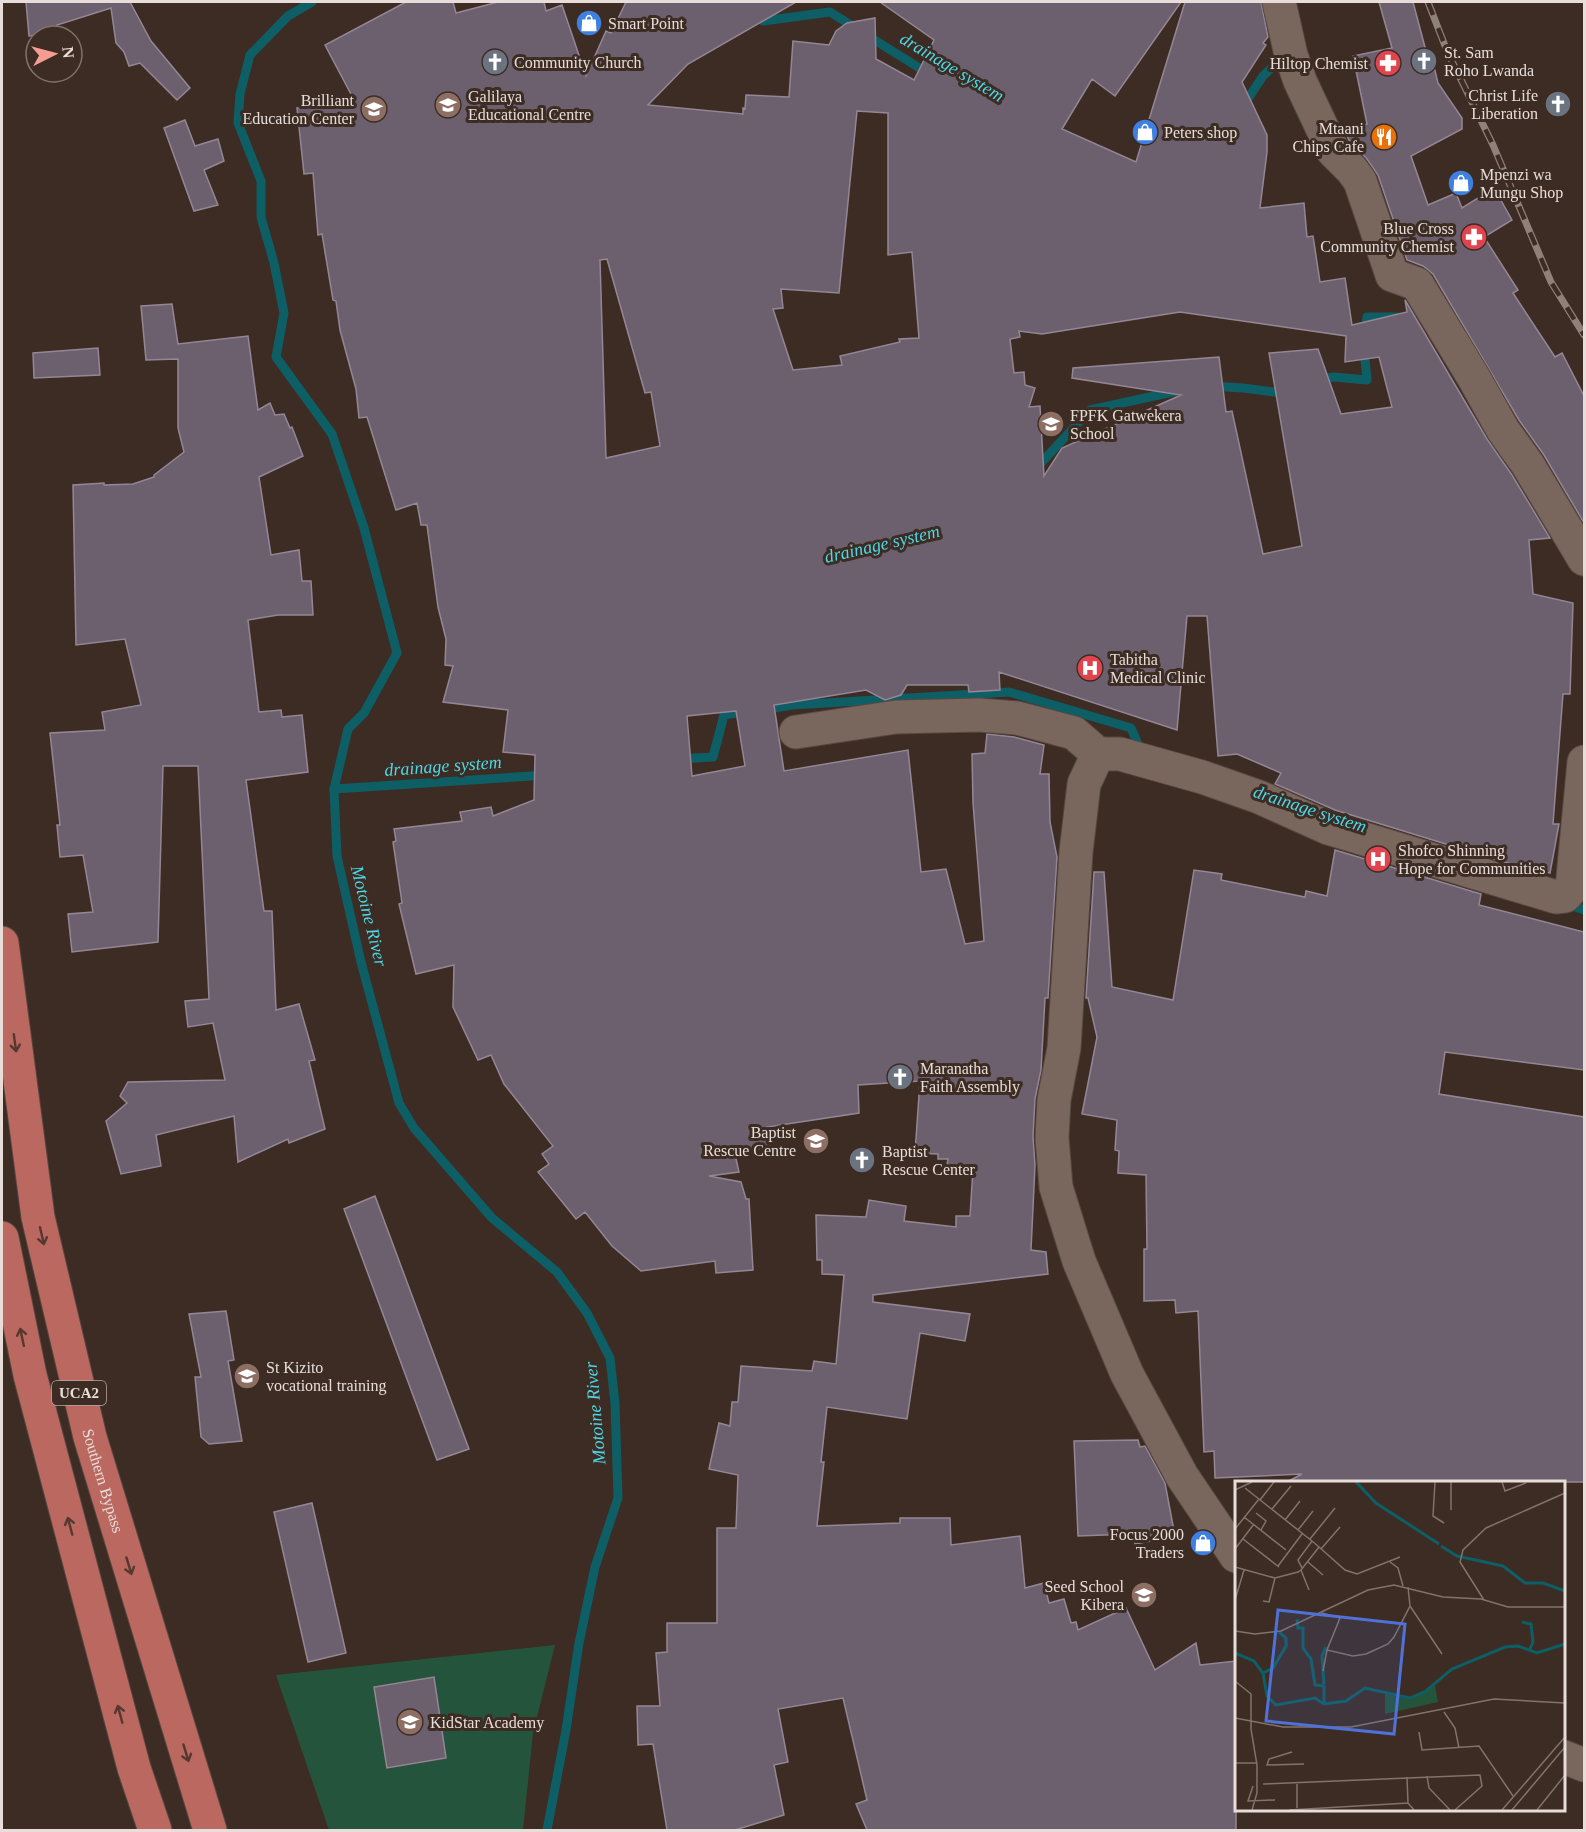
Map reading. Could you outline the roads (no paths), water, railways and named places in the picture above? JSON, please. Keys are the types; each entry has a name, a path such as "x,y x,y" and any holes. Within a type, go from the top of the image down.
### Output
{"highway":[{"name":"Southern Bypass","path":"2,943 38,1217 90,1437 210,1830"},
{"name":"UCA2","path":"2,1238 30,1375 134,1768 155,1830"}],"street":[{"path":"1279,2 1291,55 1300,81 1333,151 1360,181 1392,275 1417,284 1503,430 1528,465 1584,559"},
{"path":"796,732 896,717 979,715 1017,718 1074,733 1098,754 1120,754 1202,777 1259,797 1328,828 1556,897 1565,896 1572,888 1584,762"},
{"path":"1098,754 1084,784 1076,852 1064,1048 1054,1100 1052,1138 1056,1187 1079,1261 1127,1374 1182,1476 1235,1555"},
{"path":"1565,1758 1584,1765"}],"waterway":[{"name":"Motoine River","path":"312,2 288,16 250,55 240,94 238,123 261,181 261,217 274,263 284,313 276,357 332,434 364,528 397,653 364,713 348,729 334,789 337,856 361,962 399,1103 414,1128 492,1218 557,1272 587,1313 610,1358 615,1403 618,1498 595,1567 579,1643 566,1730 547,1830"},
{"name":"drainage system","path":"750,2 763,21 830,12 929,74"},
{"name":"drainage system","path":"1243,106 1263,76 1285,55"},
{"name":"drainage system","path":"1365,334 1367,317 1397,317"},
{"name":"drainage system","path":"1317,379 1334,377 1367,380 1364,348"},
{"name":"drainage system","path":"1212,386 1282,393 1282,388"},
{"name":"drainage system","path":"1034,466 1041,463 1090,410 1177,391"},
{"name":"drainage system","path":"762,710 792,705 1009,692 1131,728 1141,751"},
{"name":"drainage system","path":"678,759 713,757 724,715 748,711"},
{"name":"drainage system","path":"334,789 547,775"},
{"name":"drainage system","path":"1567,904 1584,910"}],"railway":[{"path":"1428,2 1447,51 1493,145 1551,282 1584,335"}],"place":[{"name":"Smart Point","path":"589,23"},
{"name":"St. Sam Roho Lwanda","path":"1424,61"},
{"name":"Community Church","path":"495,62"},
{"name":"Hiltop Chemist","path":"1388,63"},
{"name":"Christ Life Liberation","path":"1558,104"},
{"name":"Galilaya Educational Centre","path":"448,105"},
{"name":"Brilliant Education Center","path":"374,109"},
{"name":"Peters shop","path":"1145,132"},
{"name":"Mtaani Chips Cafe","path":"1384,137"},
{"name":"Mpenzi wa Mungu Shop","path":"1461,183"},
{"name":"Blue Cross Community Chemist","path":"1474,237"},
{"name":"FPFK Gatwekera School","path":"1051,424"},
{"name":"Tabitha Medical Clinic","path":"1090,668"},
{"name":"Shofco Shinning Hope for Communities","path":"1378,859"},
{"name":"Maranatha Faith Assembly","path":"900,1077"},
{"name":"Baptist Rescue Centre","path":"816,1141"},
{"name":"Baptist Rescue Center","path":"862,1160"},
{"name":"St Kizito vocational training","path":"247,1376"},
{"name":"Focus 2000 Traders","path":"1203,1543"},
{"name":"Seed School Kibera","path":"1144,1595"},
{"name":"KidStar Academy","path":"410,1722"}]}
